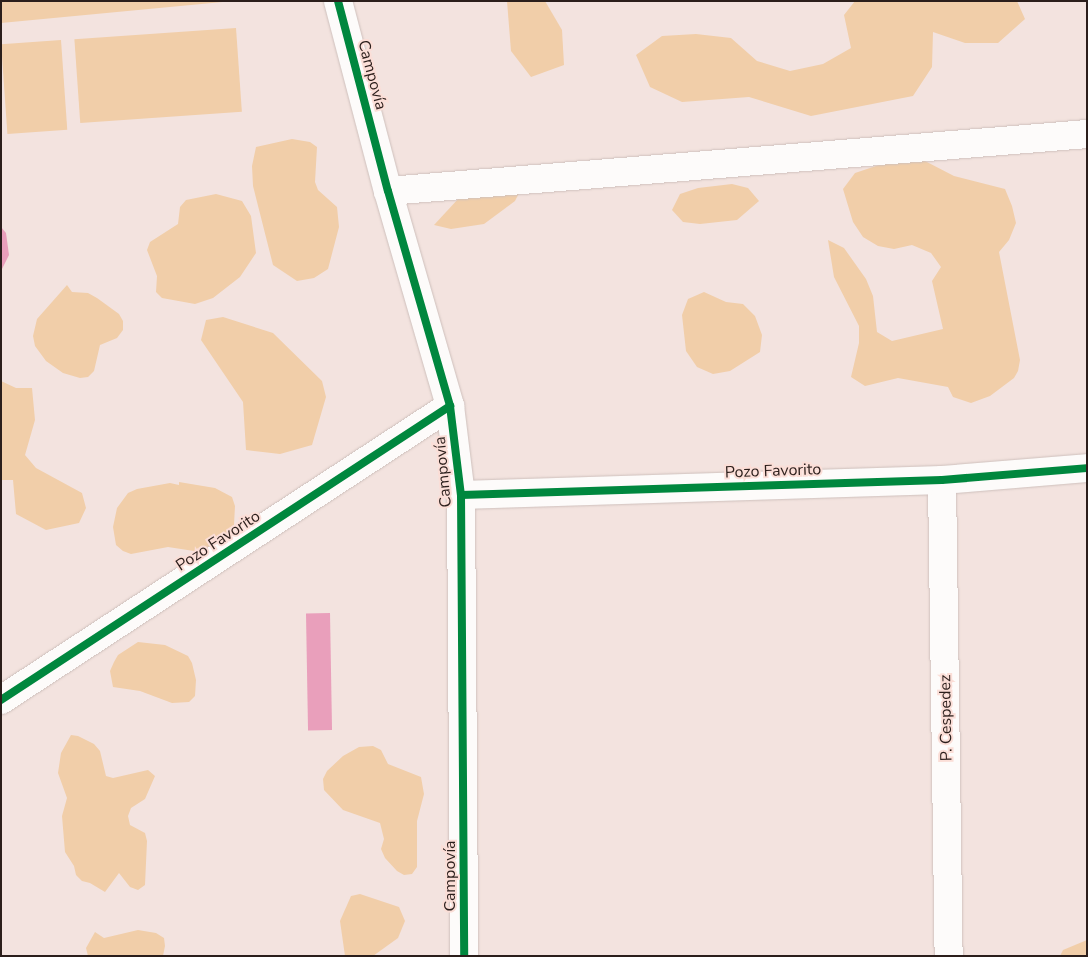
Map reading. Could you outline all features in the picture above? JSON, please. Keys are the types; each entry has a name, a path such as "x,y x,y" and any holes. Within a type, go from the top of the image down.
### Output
{"street":[{"name":"Campovía","path":"338,1 388,191 450,406 460,494 464,956"},
{"path":"388,191 1087,134"},
{"name":"Pozo Favorito","path":"1,700 450,406"},
{"name":"Pozo Favorito","path":"460,494 942,480 1087,468"},
{"name":"P. Cespedez","path":"942,480 949,956"}],"shaded area":[{"path":"1,1 233,1 1,23"},
{"path":"507,1 545,1 562,30 564,65 531,77 511,51"},
{"path":"855,1 1017,1 1025,19 998,43 965,43 933,32 932,67 913,96 811,116 749,97 682,102 650,87 636,55 662,36 696,34 731,38 757,61 790,71 823,64 851,48 844,15"},
{"path":"236,28 242,112 80,123 74,39"},
{"path":"61,40 67,130 7,134 1,44"},
{"path":"292,139 310,142 317,147 315,182 318,190 337,207 339,227 328,269 314,278 297,281 273,265 253,186 252,166 256,147"},
{"path":"906,156 923,160 954,176 1005,189 1012,206 1016,223 1009,240 999,252 1020,360 1018,371 1014,378 990,396 971,403 953,397 948,387 898,378 865,386 851,377 859,343 859,326 834,277 828,240 844,248 866,279 873,296 877,332 892,341 943,329 932,281 941,267 931,253 912,245 894,249 878,246 863,237 853,222 843,189 855,173"},
{"path":"732,184 748,188 759,201 737,220 700,224 683,222 672,210 680,194 698,188"},
{"path":"471,185 523,185 515,201 484,224 451,229 434,225"},
{"path":"216,194 242,201 251,216 256,253 240,277 213,298 195,304 162,298 156,292 157,276 147,250 150,242 178,224 180,207 186,200"},
{"path":"1,227 6,233 9,255 1,271"},
{"path":"67,285 72,292 88,293 97,298 119,314 123,321 123,330 117,338 100,345 94,371 88,377 80,378 63,373 46,361 35,346 33,336 37,319"},
{"path":"704,292 726,302 743,304 755,316 762,335 760,352 730,371 713,374 697,367 686,351 682,315 688,299"},
{"path":"223,317 273,333 322,381 326,397 312,445 280,454 246,450 243,402 201,340 206,320"},
{"path":"1,381 16,388 32,388 35,420 25,455 36,468 82,493 86,508 79,523 46,530 16,514 13,480 1,480"},
{"path":"179,482 215,488 232,497 235,506 234,525 222,538 206,549 194,551 168,547 131,554 123,551 116,545 113,527 117,508 128,493 137,489 170,483 179,485"},
{"path":"306,613 330,613 332,730 308,730"},
{"path":"138,642 165,645 188,656 192,663 196,680 195,696 189,702 172,703 140,691 113,687 110,671 114,662 118,655"},
{"path":"71,735 78,736 94,744 100,751 106,776 113,778 148,770 155,776 145,799 131,808 128,816 130,825 145,833 147,841 145,885 138,890 130,887 119,873 105,892 90,883 82,881 76,875 74,866 65,852 62,816 67,798 58,773 61,753"},
{"path":"373,746 381,750 388,764 421,777 424,794 417,821 417,867 412,874 404,875 397,871 385,858 381,849 384,839 380,823 343,810 324,790 323,779 327,771 343,756 359,747"},
{"path":"360,894 399,907 405,921 398,938 373,956 345,956 340,921 351,896"},
{"path":"138,930 156,933 164,938 163,956 88,956 86,948 95,932 104,938"},
{"path":"1087,940 1087,956 1060,956 1063,950"}],"cycle path":[{"path":"338,1 388,191 450,406 461,495 464,956"},
{"path":"1,700 450,406"},
{"path":"461,495 942,480 1087,468"}]}
